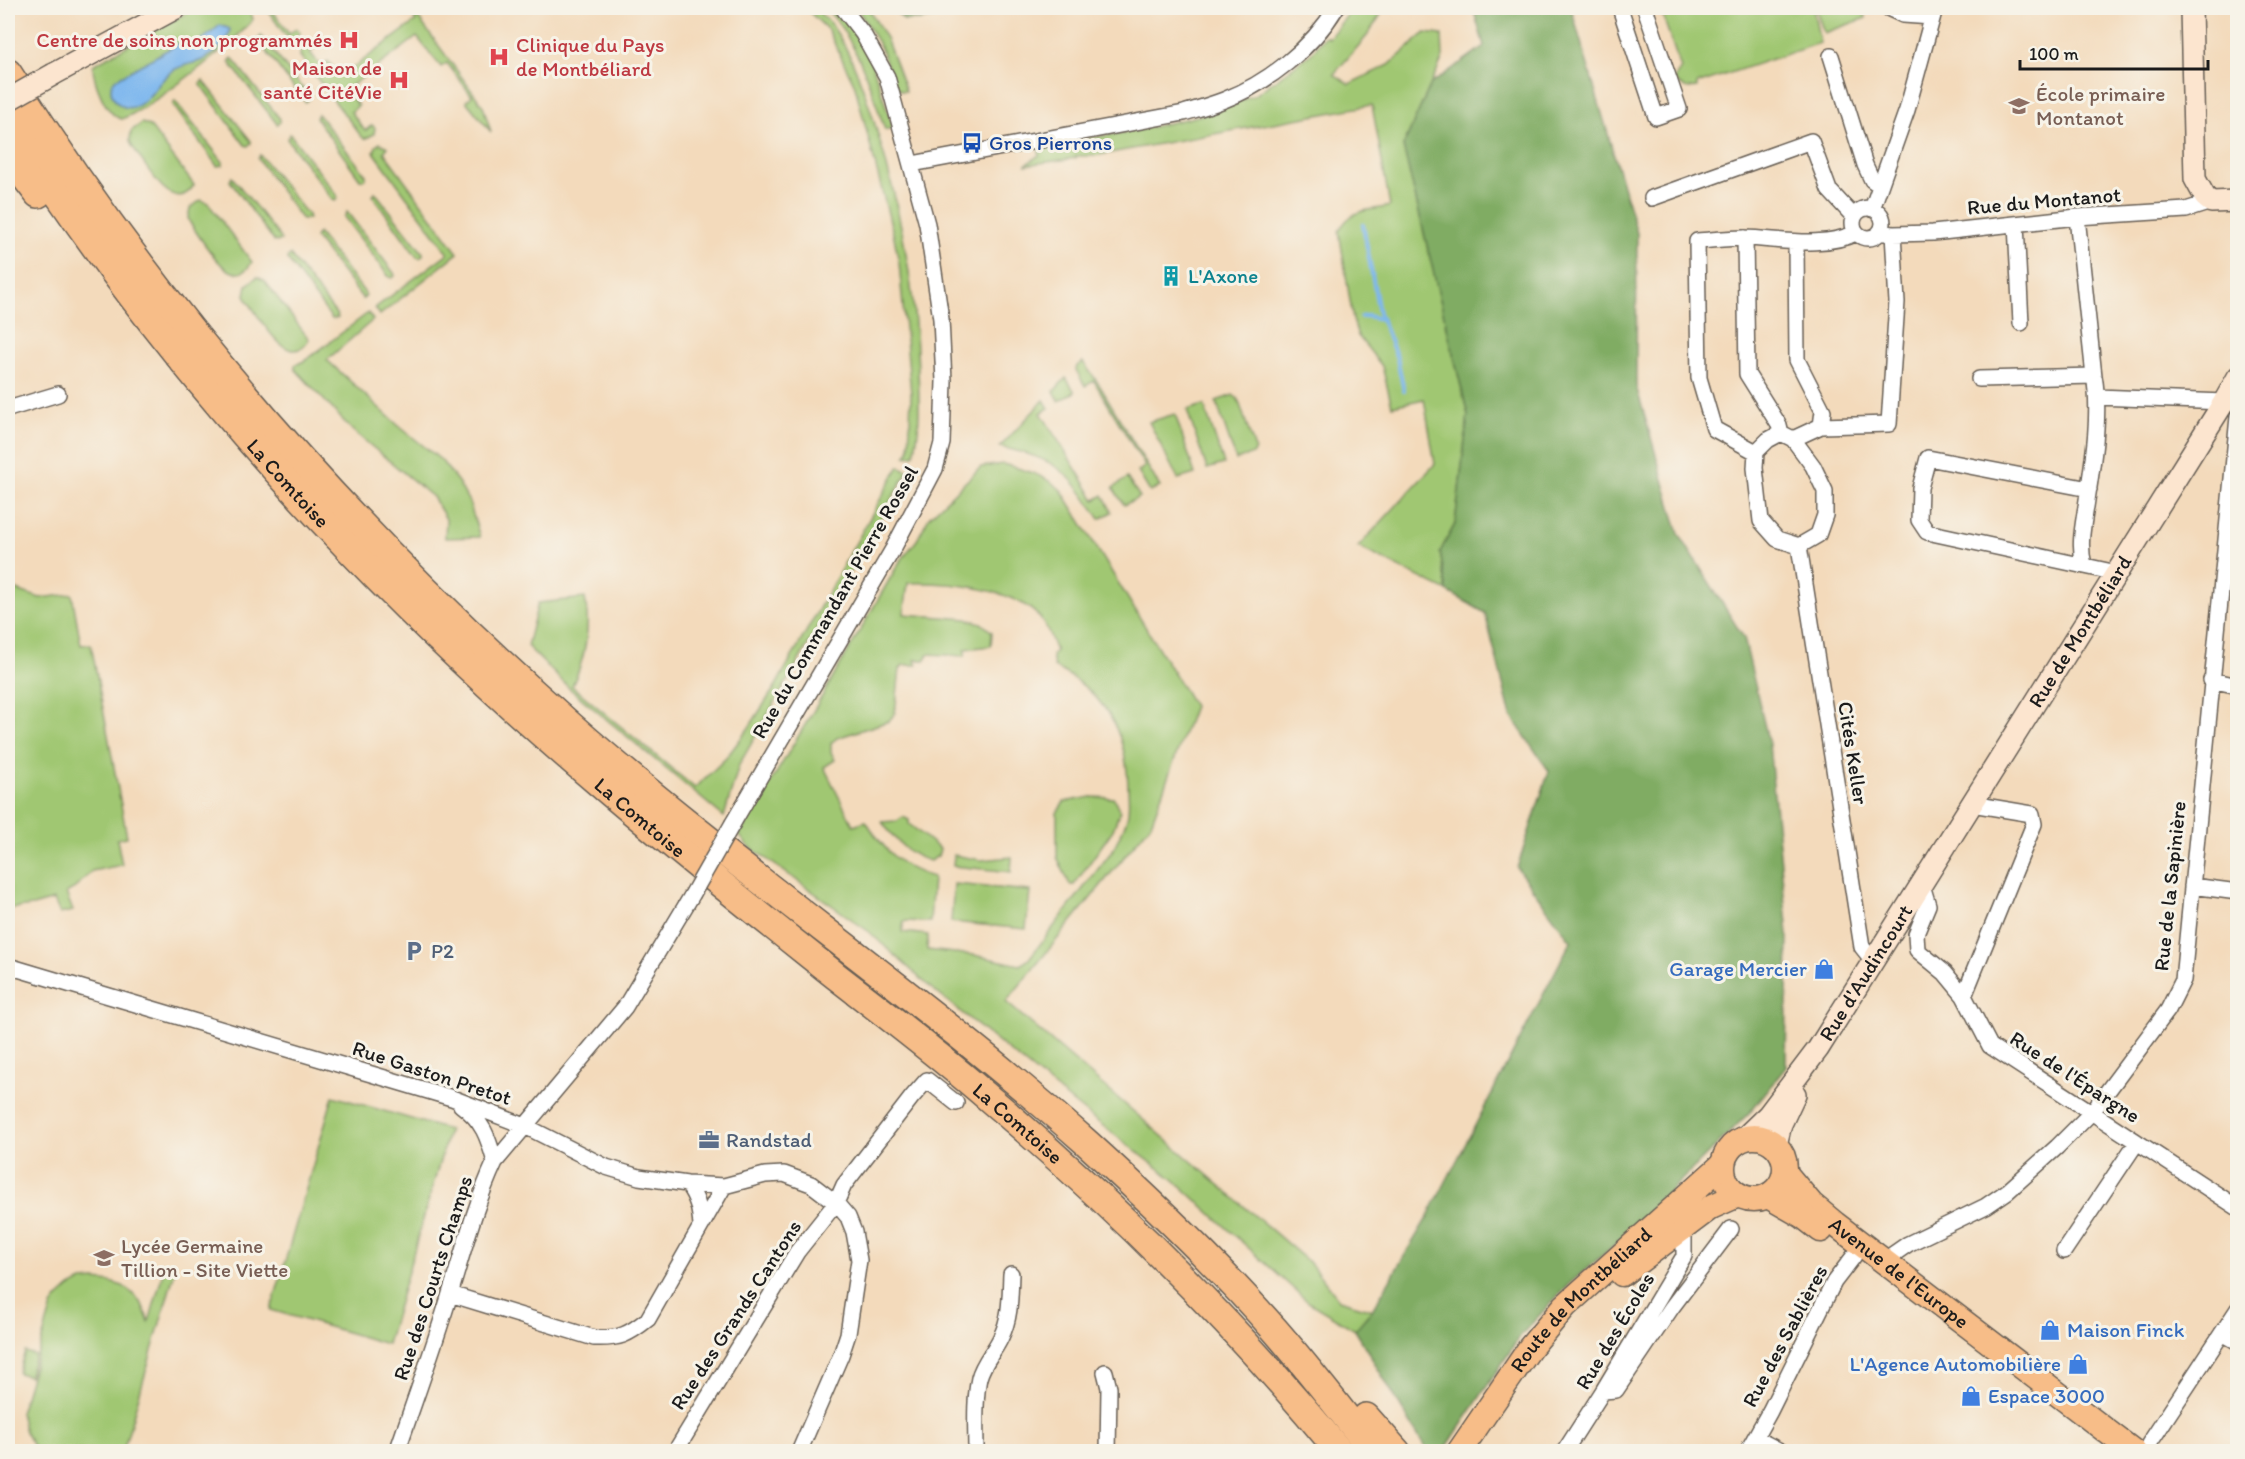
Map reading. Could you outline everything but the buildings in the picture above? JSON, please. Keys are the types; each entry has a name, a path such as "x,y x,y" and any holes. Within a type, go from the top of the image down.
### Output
{"highway":[{"name":"La Comtoise","path":"8,73 95,204 218,364 326,488 435,599 562,717 649,792 747,872 1006,1074 1084,1141 1197,1248 1278,1333 1370,1420 1397,1452"},
{"name":"La Comtoise","path":"8,119 73,218 152,325 294,493 374,576 501,698 602,786 981,1091 1063,1162 1209,1302 1267,1365 1340,1452"},
{"path":"8,155 75,238 152,325"},
{"name":"La Comtoise","path":"1278,1333 1374,1452"}],"main road":[{"path":"1761,1137 1776,1145 1785,1163 1782,1182 1768,1196 1758,1199 1748,1199 1738,1195 1726,1182 1722,1165 1730,1148 1744,1138 1761,1137"},
{"name":"Route de Montbéliard","path":"1459,1452 1530,1348 1566,1306 1722,1165"},
{"name":"Avenue de l'Europe","path":"1785,1173 1811,1204 2141,1448"},
{"name":"Route de Montbéliard","path":"1476,1452 1544,1353 1579,1310 1630,1267 1711,1207 1738,1195"},
{"name":"Avenue de l'Europe","path":"1768,1196 1803,1216 2108,1452"},
{"path":"1684,1227 1682,1211 1686,1198"}],"street":[{"path":"8,100 176,8"},
{"name":"Rue du Commandant Pierre Rossel","path":"525,1126 625,1007 892,549 938,460 942,443 944,381 941,319 927,224 887,76 863,34 843,8"},
{"path":"912,164 1184,113 1225,100 1258,83 1300,52 1328,22 1336,8"},
{"path":"1620,8 1656,117 1679,109 1646,8"},
{"path":"1872,209 1906,110 1934,12 1903,15 1888,8"},
{"path":"2191,8 2195,178 2205,197 2211,202 2238,201"},
{"path":"1831,56 1864,165 1872,180 1879,185"},
{"path":"1652,198 1811,141 1828,190 1855,225 1868,238 1886,233"},
{"name":"Rue du Montanot","path":"1886,233 2186,210 2211,202"},
{"path":"1745,238 1747,374 1779,425 1787,436 1813,466 1825,491 1825,515 1818,535 1799,546 1777,539 1761,521 1755,468 1756,452 1768,440 1787,436 1821,426 1889,424 1897,302 1886,233 1882,219 1872,209 1862,209 1855,225 1840,238 1796,242 1745,238 1697,241 1699,378 1714,429 1756,452"},
{"path":"2077,217 2098,398 2080,550 2084,564"},
{"path":"2016,224 2021,323"},
{"path":"1796,242 1797,360 1823,411 1821,426"},
{"path":"1979,379 2094,376"},
{"name":"Rue de Montbéliard","path":"1922,885 2116,573 2231,410 2237,379"},
{"path":"8,409 58,394"},
{"path":"2098,398 2231,410"},
{"name":"Rue de la Sapinière","path":"1885,1260 1908,1244 1985,1207 2008,1191 2057,1147 2092,1112 2168,1010 2183,980 2211,680 2231,532 2231,410"},
{"path":"2089,489 1928,458 1920,488 1919,520 1927,532 2084,564 2116,573"},
{"name":"Cités Keller","path":"1799,546 1862,947 1874,962"},
{"path":"2211,680 2238,686"},
{"path":"1964,996 2034,824 2032,814 1972,804"},
{"name":"Rue d'Audincourt","path":"1744,1138 1768,1115 1810,1061 1922,885"},
{"name":"Rue de l'Épargne","path":"1922,885 1928,906 1911,934 1917,950 1945,973 1964,996 1989,1046 2238,1208"},
{"path":"2192,886 2238,892"},
{"name":"Rue Gaston Pretot","path":"8,966 452,1098 525,1126 606,1167 639,1177 687,1184 724,1186 765,1175 784,1174 804,1180 836,1203 848,1217 855,1232 859,1260 848,1334 842,1355 801,1451"},
{"name":"Rue d'Audincourt","path":"1776,1145 1780,1124 1810,1061"},
{"name":"Rue des Grands Cantons","path":"675,1452 797,1252 836,1203 844,1185 912,1097 927,1080 956,1103"},
{"path":"452,1098 467,1109 486,1132 495,1162"},
{"name":"Rue des Courts Champs","path":"397,1452 450,1294 472,1216 495,1162 525,1126"},
{"path":"2064,1251 2137,1142"},
{"path":"687,1184 695,1195 701,1226"},
{"path":"450,1294 594,1338 615,1338 630,1333 648,1319 724,1186"},
{"name":"Rue des Écoles","path":"1564,1452 1684,1256 1684,1227"},
{"path":"1603,1391 1616,1390 1672,1307 1731,1229"},
{"name":"Rue des Sablières","path":"1747,1452 1833,1282 1854,1256"},
{"path":"976,1452 975,1408 980,1376 988,1357 1001,1338 1009,1317 1011,1274"},
{"path":"2141,1448 2238,1309"},
{"path":"2222,1333 2238,1342"},
{"path":"1105,1372 1109,1388 1108,1452"},
{"name":"Rue des Sablières","path":"1755,1438 1782,1452"}],"green space":[{"path":"195,8 249,8 253,19 231,42 170,90 133,114 121,119 115,116 101,96 93,65"},
{"path":"266,8 271,8 289,34 297,28 300,33 294,40 288,39"},
{"path":"406,8 411,8 483,106 491,132 466,101 472,96 447,63 441,67 417,37 346,90 358,106 351,112 365,131 372,125 375,128 374,134 365,139 300,56 301,49 312,43 317,46 310,52 321,67 328,61 338,74 343,75 416,21"},
{"path":"805,8 814,8 826,19 846,48 865,94 891,180 909,273 916,337 919,412 914,455 905,456 909,451 911,394 899,263 894,237 855,86 828,30"},
{"path":"825,8 838,8 864,46 893,128 885,130 855,50"},
{"path":"857,8 868,8 886,38 906,91 901,91 895,86 880,46"},
{"path":"892,8 988,8 921,20 904,20"},
{"path":"1353,8 1385,8 1367,36 1334,74 1349,84 1389,65 1425,33 1442,35 1443,57 1403,146 1468,415 1455,524 1440,552 1447,591 1358,547 1435,464 1424,399 1392,406 1382,366 1358,336 1353,320 1339,231 1344,223 1355,214 1390,206 1372,105 1094,156 1076,156 1076,158 1025,165 1039,155 1039,146 1135,131 1198,116 1255,95 1312,53 1325,36 1329,38"},
{"path":"1473,8 1571,8 1637,233 1636,386 1679,534 1744,638 1769,744 1788,934 1786,1067 1750,1112 1629,1232 1568,1285 1521,1335 1444,1451 1427,1451 1355,1330 1372,1310 1427,1218 1571,941 1517,868 1549,771 1511,716 1485,613 1447,591 1440,552 1455,524 1468,415 1403,146 1431,84 1484,46"},
{"path":"1660,8 1813,8 1820,43 1697,84 1697,88 1687,88 1674,79 1681,69"},
{"path":"1863,8 1866,18 1824,33 1816,10"},
{"path":"261,36 309,96 306,102 258,40"},
{"path":"232,58 280,122 277,124 229,62"},
{"path":"203,80 251,141 248,146 200,84"},
{"path":"175,101 223,165 217,166 173,105"},
{"path":"318,114 366,178 360,179 316,118"},
{"path":"142,123 150,126 194,185 186,194 177,196 160,185 132,146 131,131"},
{"path":"290,134 338,198 332,199 287,139"},
{"path":"380,143 388,147 384,152 458,253 380,315 375,308 448,253 374,152"},
{"path":"260,155 309,219 302,220 258,159"},
{"path":"232,177 281,240 274,241 230,181"},
{"path":"375,192 423,253 420,258 373,196"},
{"path":"201,200 208,203 252,262 244,271 236,273 218,262 190,223 188,218 190,208"},
{"path":"347,212 395,276 389,277 344,217"},
{"path":"318,233 365,293 366,296 363,299 315,237"},
{"path":"290,255 338,318 332,319 287,259"},
{"path":"257,277 264,280 309,339 301,348 293,350 275,339 247,300 245,295 247,285"},
{"path":"368,313 373,320 327,360 400,427 441,460 458,482 469,502 480,537 445,538 446,519 433,497 353,431 295,369 295,365 306,360"},
{"path":"1083,362 1100,386 1160,487 1150,492 1138,472 1145,466 1094,381 1085,386 1076,370 1077,366"},
{"path":"1066,378 1075,392 1059,401 1054,391"},
{"path":"1233,395 1238,399 1255,449 1253,454 1236,460 1216,401"},
{"path":"1044,400 1049,408 1041,413 1095,500 1103,495 1112,512 1100,519 1079,489 1060,470 1036,457 1000,447"},
{"path":"1204,405 1224,464 1207,469 1187,410"},
{"path":"1175,414 1195,474 1178,479 1149,422"},
{"path":"1003,464 1019,468 1042,477 1062,491 1194,706 1151,824 1006,1002 1310,1263 1339,1300 1372,1310 1355,1330 1308,1302 1174,1180 1086,1113 931,988 868,931 747,845 739,835 899,563 917,540 929,517 981,467","holes":["908,583 983,589 1020,602 1034,612 1047,628 1056,651 1052,655 1054,667 1086,688 1099,701 1117,730 1123,747 1129,806 1122,831 1112,851 1028,960 1020,965 974,955 927,950 928,935 902,932 904,921 930,922 933,877 902,863 879,841 866,821 853,825 824,767 835,760 831,752 831,743 837,738 889,721 895,713 900,669 903,665 917,665 915,660 926,660 927,654 965,656 965,649 991,646 992,632 981,623 967,619 904,614"]},
{"path":"899,466 908,471 739,765 724,817 570,689 527,646 538,603 585,598 586,643 572,686 695,788 726,758 775,687"},
{"path":"1127,478 1140,497 1124,505 1113,488"},
{"path":"8,587 40,598 72,594 81,645 91,644 127,837 117,839 122,865 92,871 75,888 66,893 73,911 60,914 54,900 33,906 8,909"},
{"path":"1091,797 1114,798 1120,811 1113,830 1074,885 1070,885 1057,857 1057,813 1064,802"},
{"path":"903,817 940,849 938,856 930,861 915,855 897,841 882,822 897,821"},
{"path":"954,855 981,860 1012,857 1011,872 953,866"},
{"path":"954,884 1030,891 1026,929 951,922"},
{"path":"333,1096 449,1130 387,1344 271,1310"},
{"path":"164,1269 175,1271 123,1451 36,1451 25,1432 20,1413 52,1306 70,1287 82,1281 110,1282 123,1286 132,1293 142,1304 149,1322"},
{"path":"25,1352 35,1355 29,1376 18,1373"}],"water":[{"path":"220,25 230,29 229,34 220,48 210,56 177,68 164,78 145,100 134,107 123,106 114,99 111,89 116,79 181,42 192,43 202,39"}],"waterway":[{"path":"1363,225 1379,313 1397,358 1404,391"},
{"path":"1361,317 1381,319"}],"place":[{"name":"Centre de soins non programmés","path":"349,40"},
{"name":"Clinique du Pays de Montbéliard","path":"499,57"},
{"name":"Maison de santé CitéVie","path":"399,80"},
{"name":"École primaire Montanot","path":"2019,106"},
{"name":"Gros Pierrons","path":"972,143"},
{"name":"L'Axone","path":"1171,276"},
{"name":"P2","path":"414,951"},
{"name":"Garage Mercier","path":"1824,969"},
{"name":"Randstad","path":"709,1140"},
{"name":"Lycée Germaine Tillion - Site Viette","path":"104,1258"},
{"name":"Maison Finck","path":"2050,1330"},
{"name":"L'Agence Automobilière","path":"2078,1364"},
{"name":"Espace 3000","path":"1971,1396"}]}
